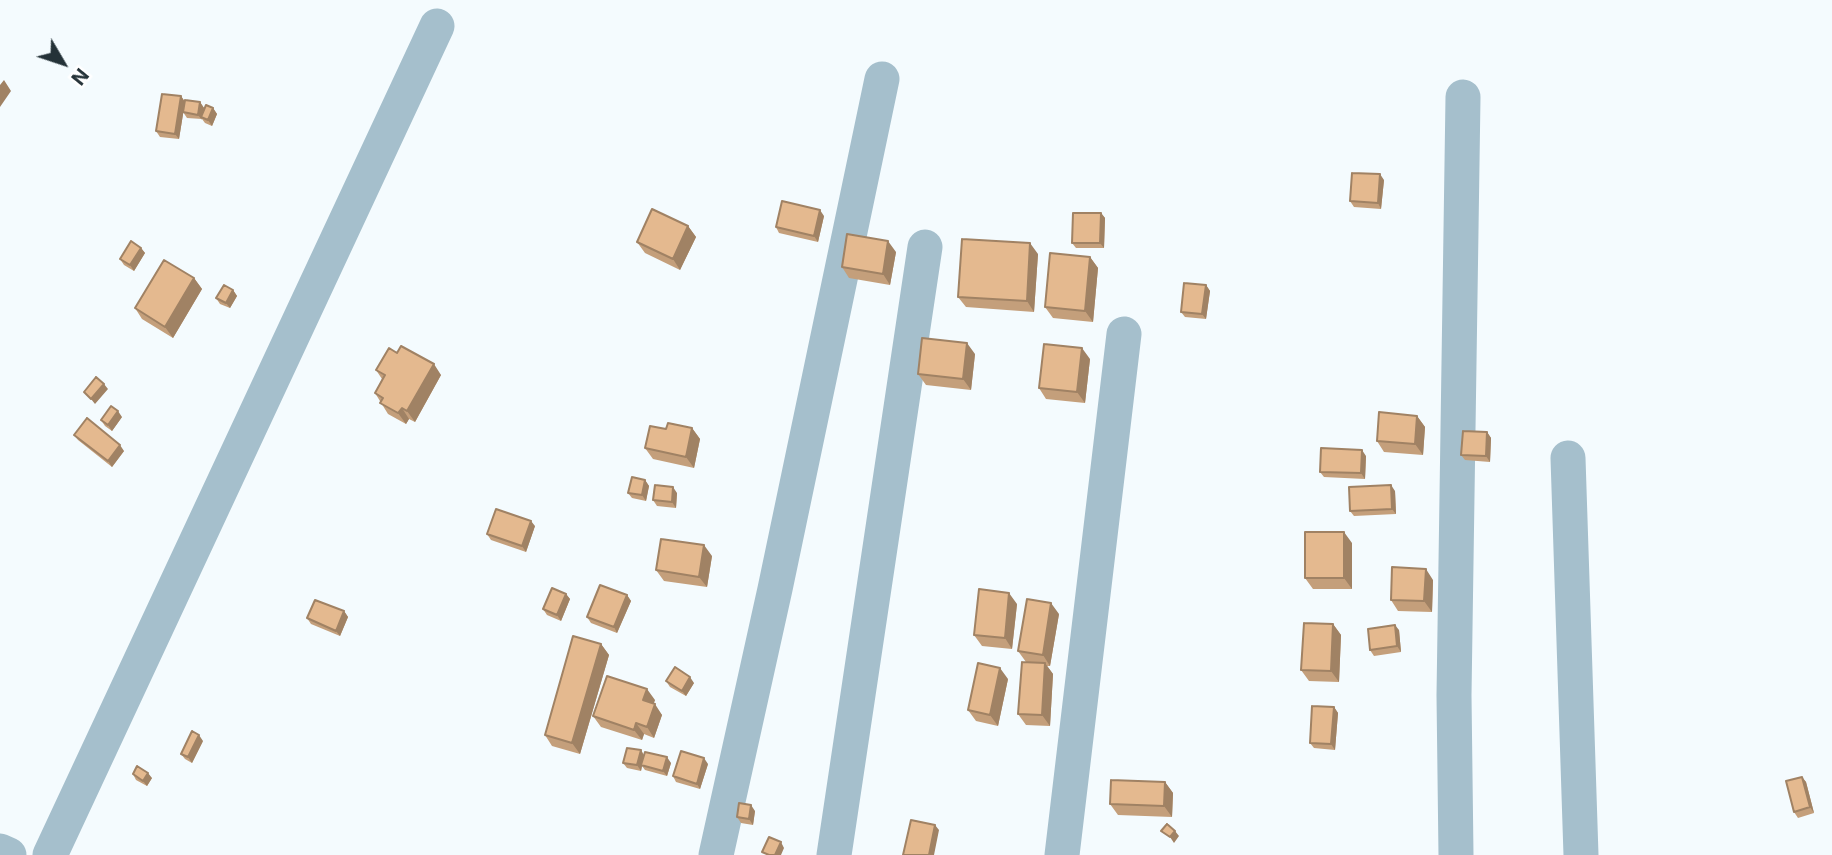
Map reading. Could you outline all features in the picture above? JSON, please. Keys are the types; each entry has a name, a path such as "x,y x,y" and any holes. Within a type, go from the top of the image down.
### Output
{"street":[{"path":"50,855 437,26"},
{"path":"716,855 778,576 882,79"},
{"path":"1456,855 1454,695 1463,97"},
{"path":"834,855 925,247"},
{"path":"1062,855 1124,334"},
{"path":"1568,458 1581,855"},
{"path":"0,851 9,855"}],"building":[{"path":"162,94 181,96 175,134 156,131"},
{"path":"185,100 200,102 198,115 183,112"},
{"path":"206,105 213,108 208,120 201,117"},
{"path":"1352,173 1380,174 1378,203 1350,201"},
{"path":"782,201 820,210 814,236 776,227"},
{"path":"652,209 688,226 673,259 637,242"},
{"path":"1073,213 1101,213 1100,243 1072,243"},
{"path":"847,234 888,241 883,274 842,267"},
{"path":"962,239 1030,243 1027,301 958,297"},
{"path":"131,241 141,248 130,265 120,259"},
{"path":"1050,253 1090,257 1085,311 1045,307"},
{"path":"164,260 194,278 165,327 135,308"},
{"path":"1184,283 1206,285 1202,314 1181,312"},
{"path":"224,285 233,290 226,303 216,298"},
{"path":"922,338 967,343 963,379 918,374"},
{"path":"1044,344 1082,348 1077,392 1039,388"},
{"path":"401,346 434,364 407,411 402,408 398,413 380,403 383,398 375,393 385,375 376,370 389,348 397,353"},
{"path":"96,377 104,384 91,399 84,392"},
{"path":"111,406 118,411 108,425 101,420"},
{"path":"1379,412 1417,416 1415,444 1377,441"},
{"path":"87,418 120,445 108,461 74,435"},
{"path":"668,423 692,428 686,457 645,448 650,426 666,429"},
{"path":"1463,431 1487,432 1486,456 1461,455"},
{"path":"1321,448 1362,450 1361,473 1320,472"},
{"path":"632,477 645,480 642,495 628,493"},
{"path":"655,485 673,487 672,502 653,500"},
{"path":"1391,485 1392,509 1350,511 1349,487"},
{"path":"496,509 531,521 522,546 487,534"},
{"path":"1305,532 1344,532 1344,578 1305,578"},
{"path":"661,539 704,545 699,577 656,570"},
{"path":"1392,567 1426,569 1424,601 1391,600"},
{"path":"600,585 627,595 614,627 587,617"},
{"path":"552,588 566,594 557,615 543,609"},
{"path":"979,589 1009,593 1005,638 974,635"},
{"path":"1027,599 1051,603 1043,655 1018,651"},
{"path":"315,600 344,611 336,631 307,618"},
{"path":"1304,623 1333,624 1331,671 1301,670"},
{"path":"1395,625 1397,646 1370,650 1368,629"},
{"path":"573,636 601,644 572,743 545,735"},
{"path":"1022,662 1045,663 1042,715 1018,714"},
{"path":"978,663 1000,668 990,715 968,710"},
{"path":"675,667 690,677 682,691 666,681"},
{"path":"607,676 647,689 643,700 655,704 647,727 636,723 634,730 593,716"},
{"path":"1312,706 1334,707 1331,744 1310,743"},
{"path":"192,731 199,735 188,757 181,754"},
{"path":"627,748 641,750 637,765 623,763"},
{"path":"681,751 704,758 697,784 673,776"},
{"path":"645,752 667,757 663,771 641,765"},
{"path":"137,766 148,773 143,781 133,774"},
{"path":"1802,777 1810,807 1794,812 1786,781"},
{"path":"1111,780 1165,782 1164,806 1110,804"},
{"path":"739,803 751,805 749,819 737,817"},
{"path":"911,820 935,825 929,855 903,855"},
{"path":"1167,824 1175,831 1170,837 1161,831"},
{"path":"769,837 781,842 775,855 762,852"}]}
